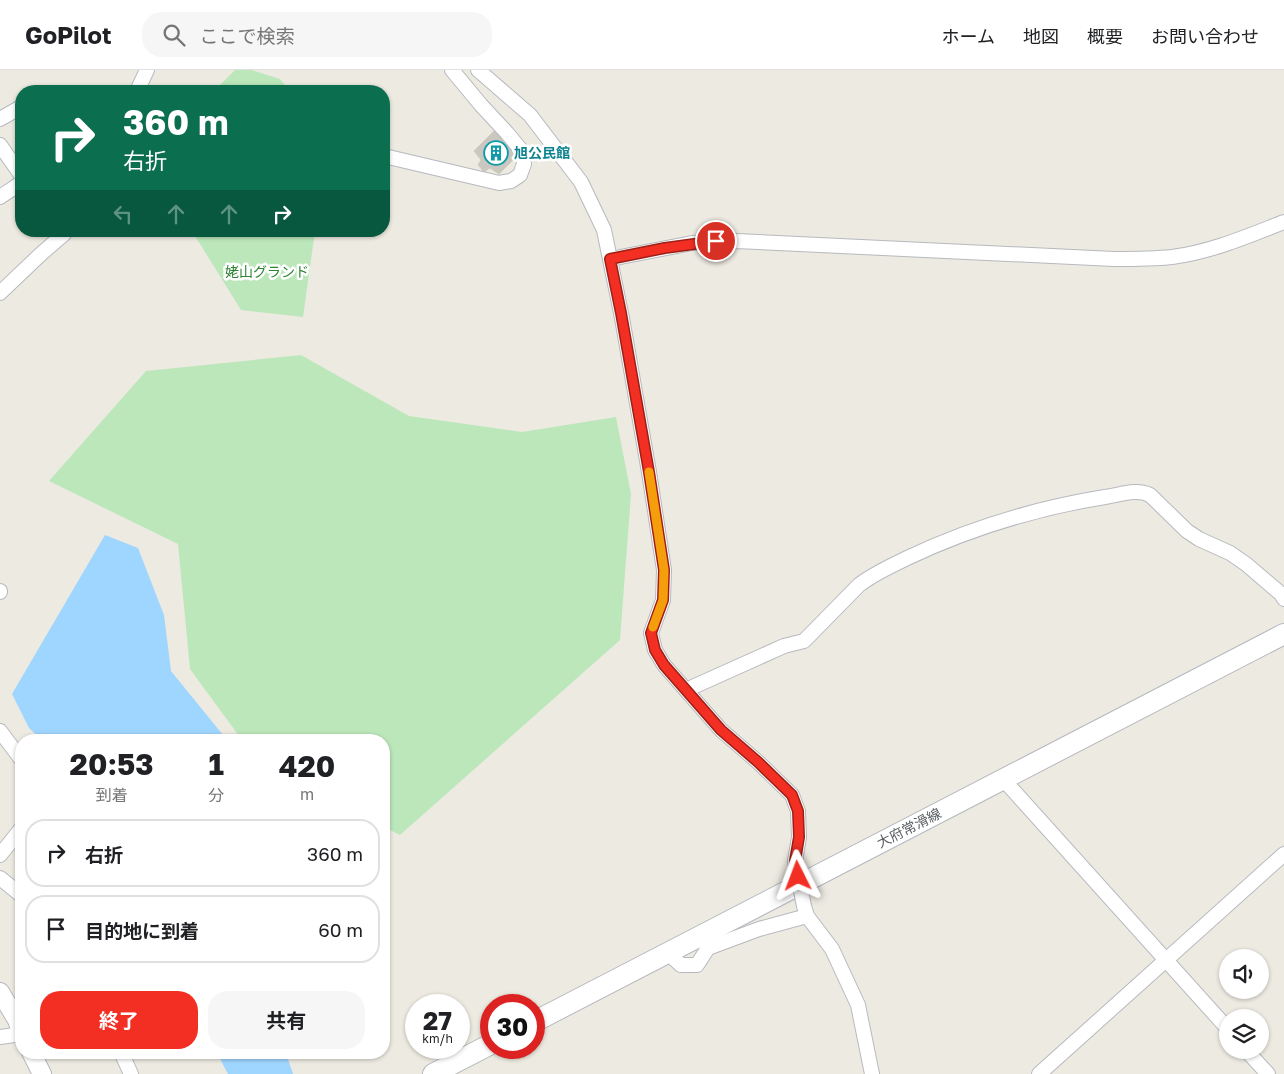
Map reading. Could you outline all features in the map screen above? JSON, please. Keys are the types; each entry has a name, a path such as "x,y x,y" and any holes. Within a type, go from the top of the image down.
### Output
{"main road":[{"name":"大府常滑線","path":"545,1016 1284,634"},
{"path":"433,1074 480,1050"}],"street":[{"path":"140,85 147,70"},
{"path":"390,157 499,183 511,181 520,175 524,164 522,152 452,70"},
{"path":"478,70 530,114 581,182 604,230 621,313 664,570 663,600 651,633 655,650 664,665 721,730 792,795 798,811 799,837 795,861 806,911 832,949 858,1005 869,1073"},
{"path":"0,119 15,110"},
{"path":"0,145 15,166"},
{"path":"0,197 15,187"},
{"path":"610,259 692,243 736,241 1146,259 1196,253 1284,222"},
{"path":"0,293 61,237"},
{"path":"686,690 784,646 804,641 868,577 932,546 986,527 1075,502 1133,492 1143,492 1150,495 1187,531 1199,540 1230,553 1246,564 1284,599"},
{"path":"0,731 15,751"},
{"path":"1003,779 1219,1019"},
{"path":"0,855 15,837"},
{"path":"1040,1074 1284,854"},
{"path":"0,878 15,890"},
{"path":"668,953 681,965 697,965 708,948 806,911"},
{"path":"0,992 15,1017"},
{"path":"0,1037 15,1034"},
{"path":"34,1059 42,1074"},
{"path":"124,1059 131,1074"},
{"path":"1254,1059 1268,1074"}],"green space":[{"path":"235,70 252,70 280,79 285,85 220,85"},
{"name":"姥山グランド","path":"196,237 314,237 303,317 241,310"},
{"path":"301,355 409,416 522,432 616,417 631,494 620,640 400,835 390,830 390,734 238,734 190,669 178,544 49,481 146,371"}],"water":[{"path":"105,535 138,548 164,615 171,671 222,734 36,734 29,728 12,694"},
{"path":"220,1059 288,1059 293,1074 228,1074"}],"building":[{"name":"旭公民館","path":"494,131 518,155 499,174 490,168 484,172 478,165 481,160 474,151"}],"slow traffic":[{"path":"649,472 664,570 663,600 653,627"}],"place":[{"name":"旭公民館","path":"496,153"}],"route":[{"path":"716,241 692,243 610,259 649,472 664,570 663,600 651,633 655,650 664,665 721,730 792,795 798,811 799,837 795,861 798,876"}]}
